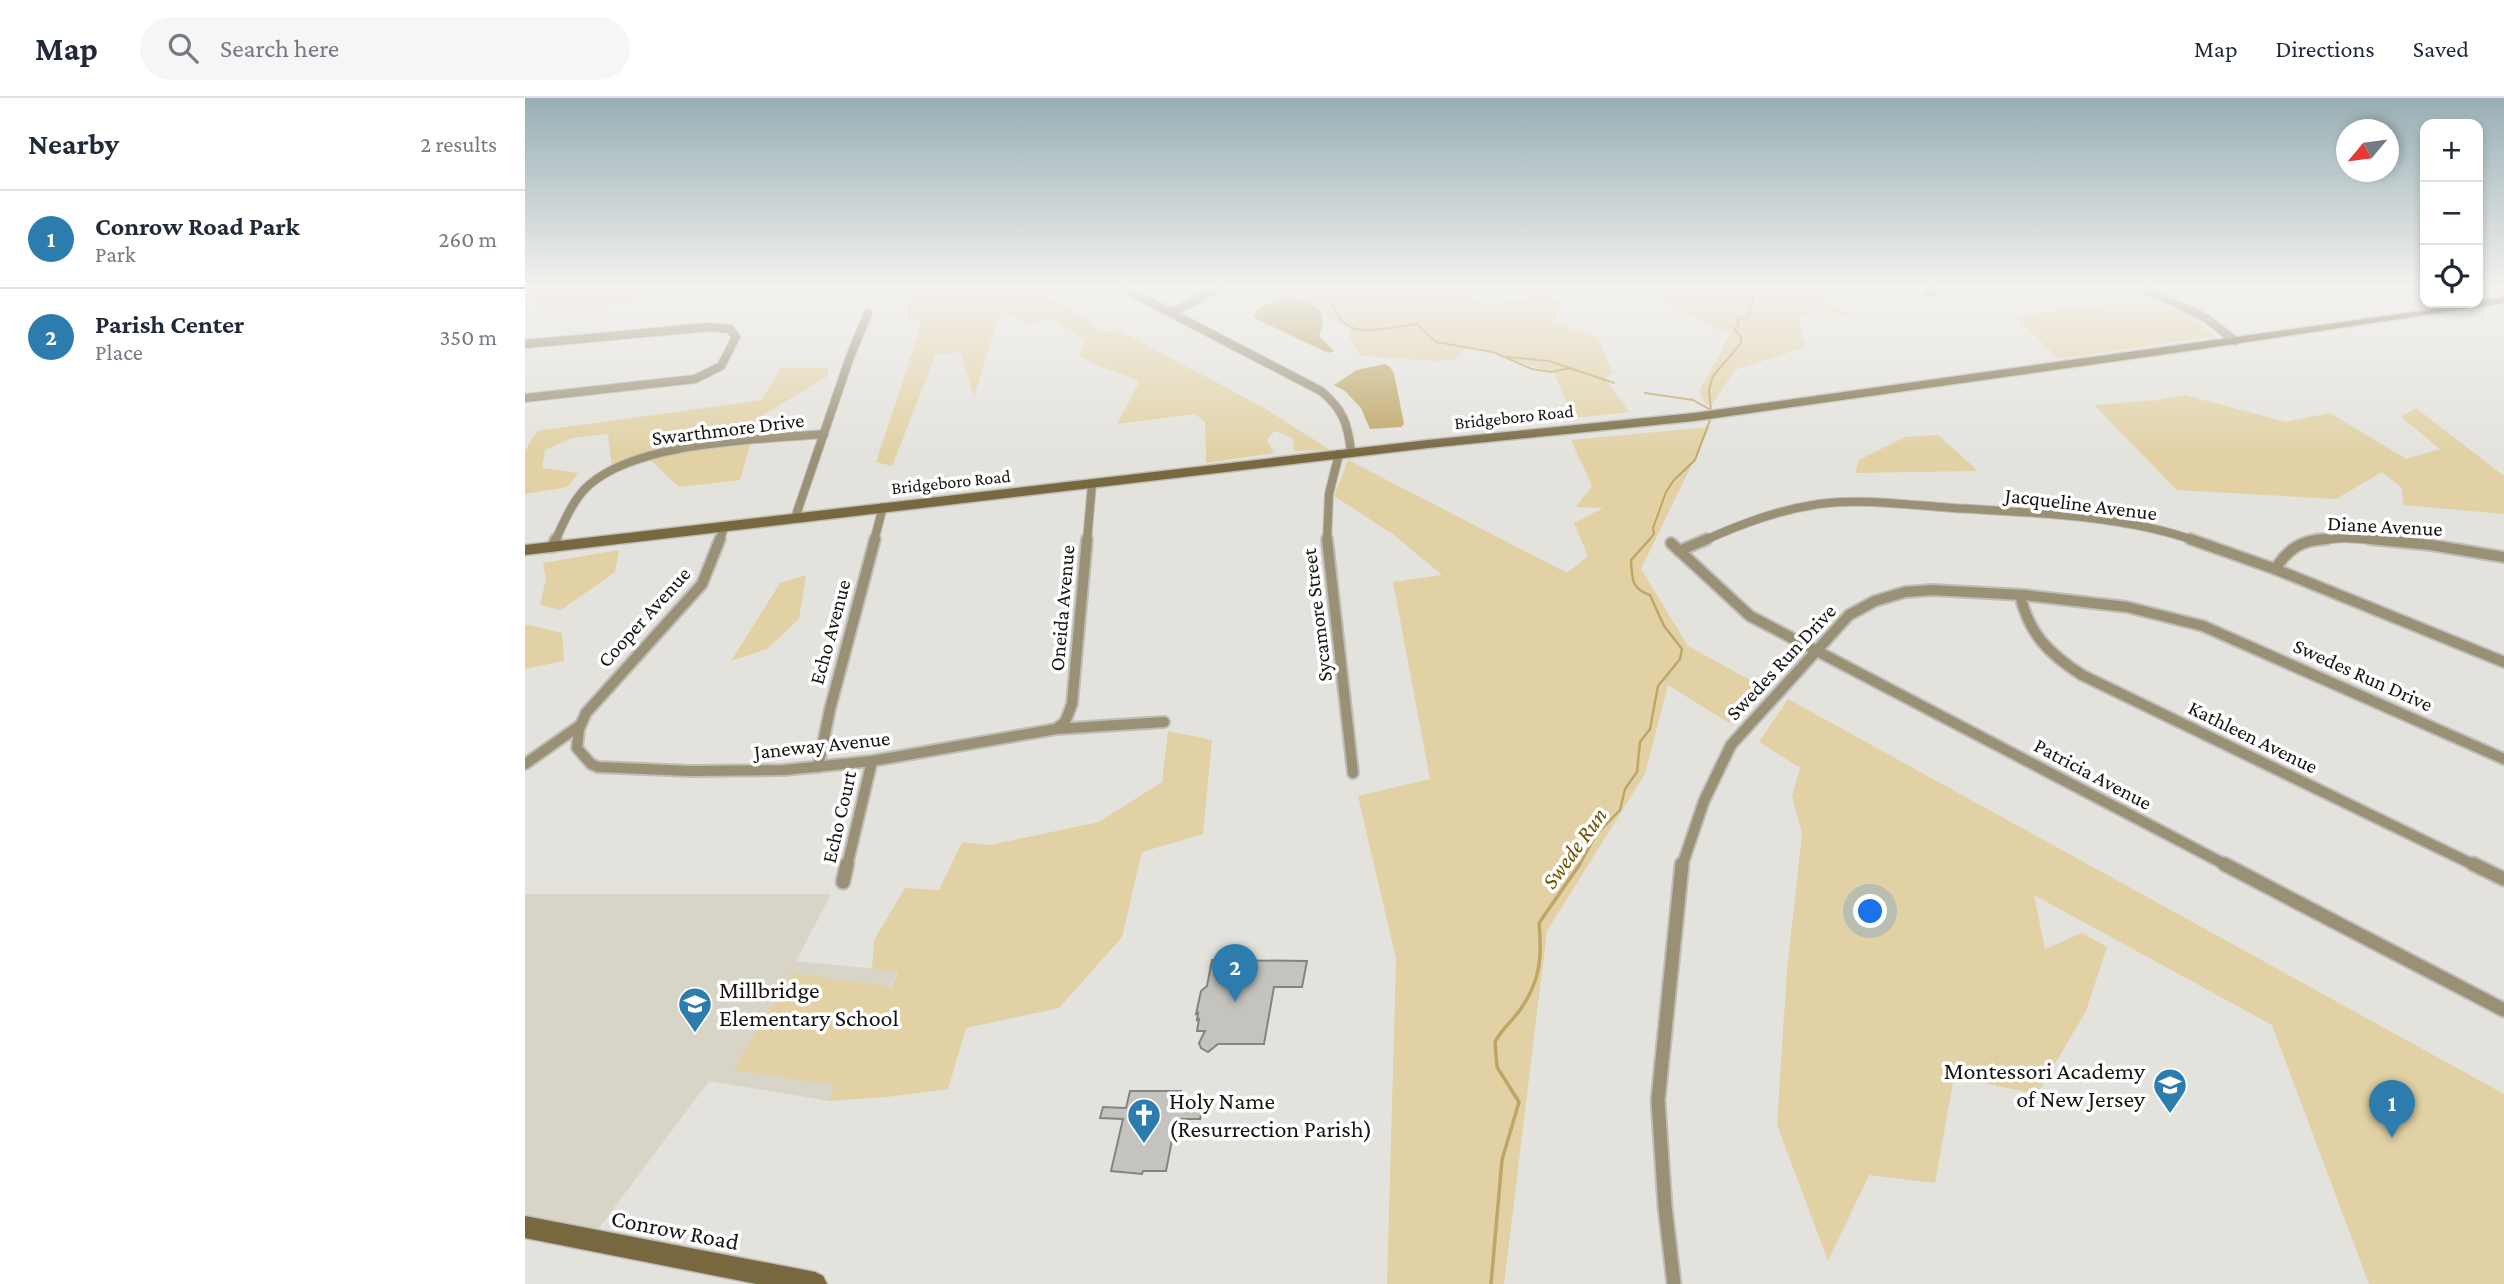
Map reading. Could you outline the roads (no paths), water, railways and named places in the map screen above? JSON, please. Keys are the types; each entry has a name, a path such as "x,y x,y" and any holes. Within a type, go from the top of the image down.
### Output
{"main road":[{"name":"Bridgeboro Road","path":"525,550 1345,453 1694,417 2218,343"},
{"name":"Conrow Road","path":"525,1227 815,1284"}],"street":[{"path":"525,398 695,379 721,366 733,343"},
{"path":"795,518 856,343"},
{"path":"1229,343 1321,391 1340,406 1346,417 1345,453"},
{"name":"Swarthmore Drive","path":"552,547 586,487 600,476 639,459 674,451 824,434"},
{"name":"Sycamore Street","path":"1345,453 1329,494 1327,538 1353,773"},
{"name":"Oneida Avenue","path":"1056,729 1065,722 1072,704 1092,484"},
{"name":"Jacqueline Avenue","path":"1675,547 1781,511 1822,504 1866,502 2030,513 2133,524 2191,539 2275,569 2504,662"},
{"name":"Echo Avenue","path":"818,766 830,709 883,507"},
{"name":"Cooper Avenue","path":"579,726 593,702 702,584 725,526"},
{"name":"Diane Avenue","path":"2275,569 2283,556 2301,543 2338,538 2425,545 2504,557"},
{"name":"Patricia Avenue","path":"1675,547 1750,616 2504,1010"},
{"name":"Swedes Run Drive","path":"1674,1284 1665,1207 1658,1100 1682,865 1704,801 1731,745 1814,650 1849,615 1873,601 1892,595 1945,590 2020,595 2159,612 2203,626 2504,758"},
{"name":"Kathleen Avenue","path":"2020,595 2028,625 2036,640 2052,656 2082,675 2504,879"},
{"name":"Janeway Avenue","path":"579,726 576,740 580,754 598,767 742,772 872,761 1056,729 1164,722"},
{"path":"525,764 579,726"},
{"name":"Echo Court","path":"843,882 872,761"}],"waterway":[{"path":"1444,343 1493,352 1532,369 1551,372 1570,368"},
{"name":"Swede Run","path":"1645,393 1693,400 1711,410 1709,390 1713,376 1741,343"},
{"path":"1507,357 1549,361 1570,368"},
{"path":"1570,368 1614,383"},
{"name":"Swede Run","path":"1648,541 1654,534 1653,528 1666,492 1674,480 1695,460 1710,420"},
{"name":"Swede Run","path":"1579,866 1596,835 1620,810 1625,789 1637,772 1640,742 1650,729 1658,686 1680,659 1682,649 1664,626 1650,595 1639,590 1632,577 1631,560 1650,539"},
{"name":"Swede Run","path":"1491,1284 1502,1160 1519,1102 1497,1067 1495,1042 1519,1012 1537,977 1540,956 1539,923 1580,864"}],"place":[{"name":"Parish Center","path":"1235,1002"},
{"name":"Millbridge Elementary School","path":"695,1034"},
{"name":"Montessori Academy of New Jersey","path":"2170,1115"},
{"name":"Conrow Road Park","path":"2392,1138"},
{"name":"Holy Name (Resurrection Parish)","path":"1144,1145"}]}
